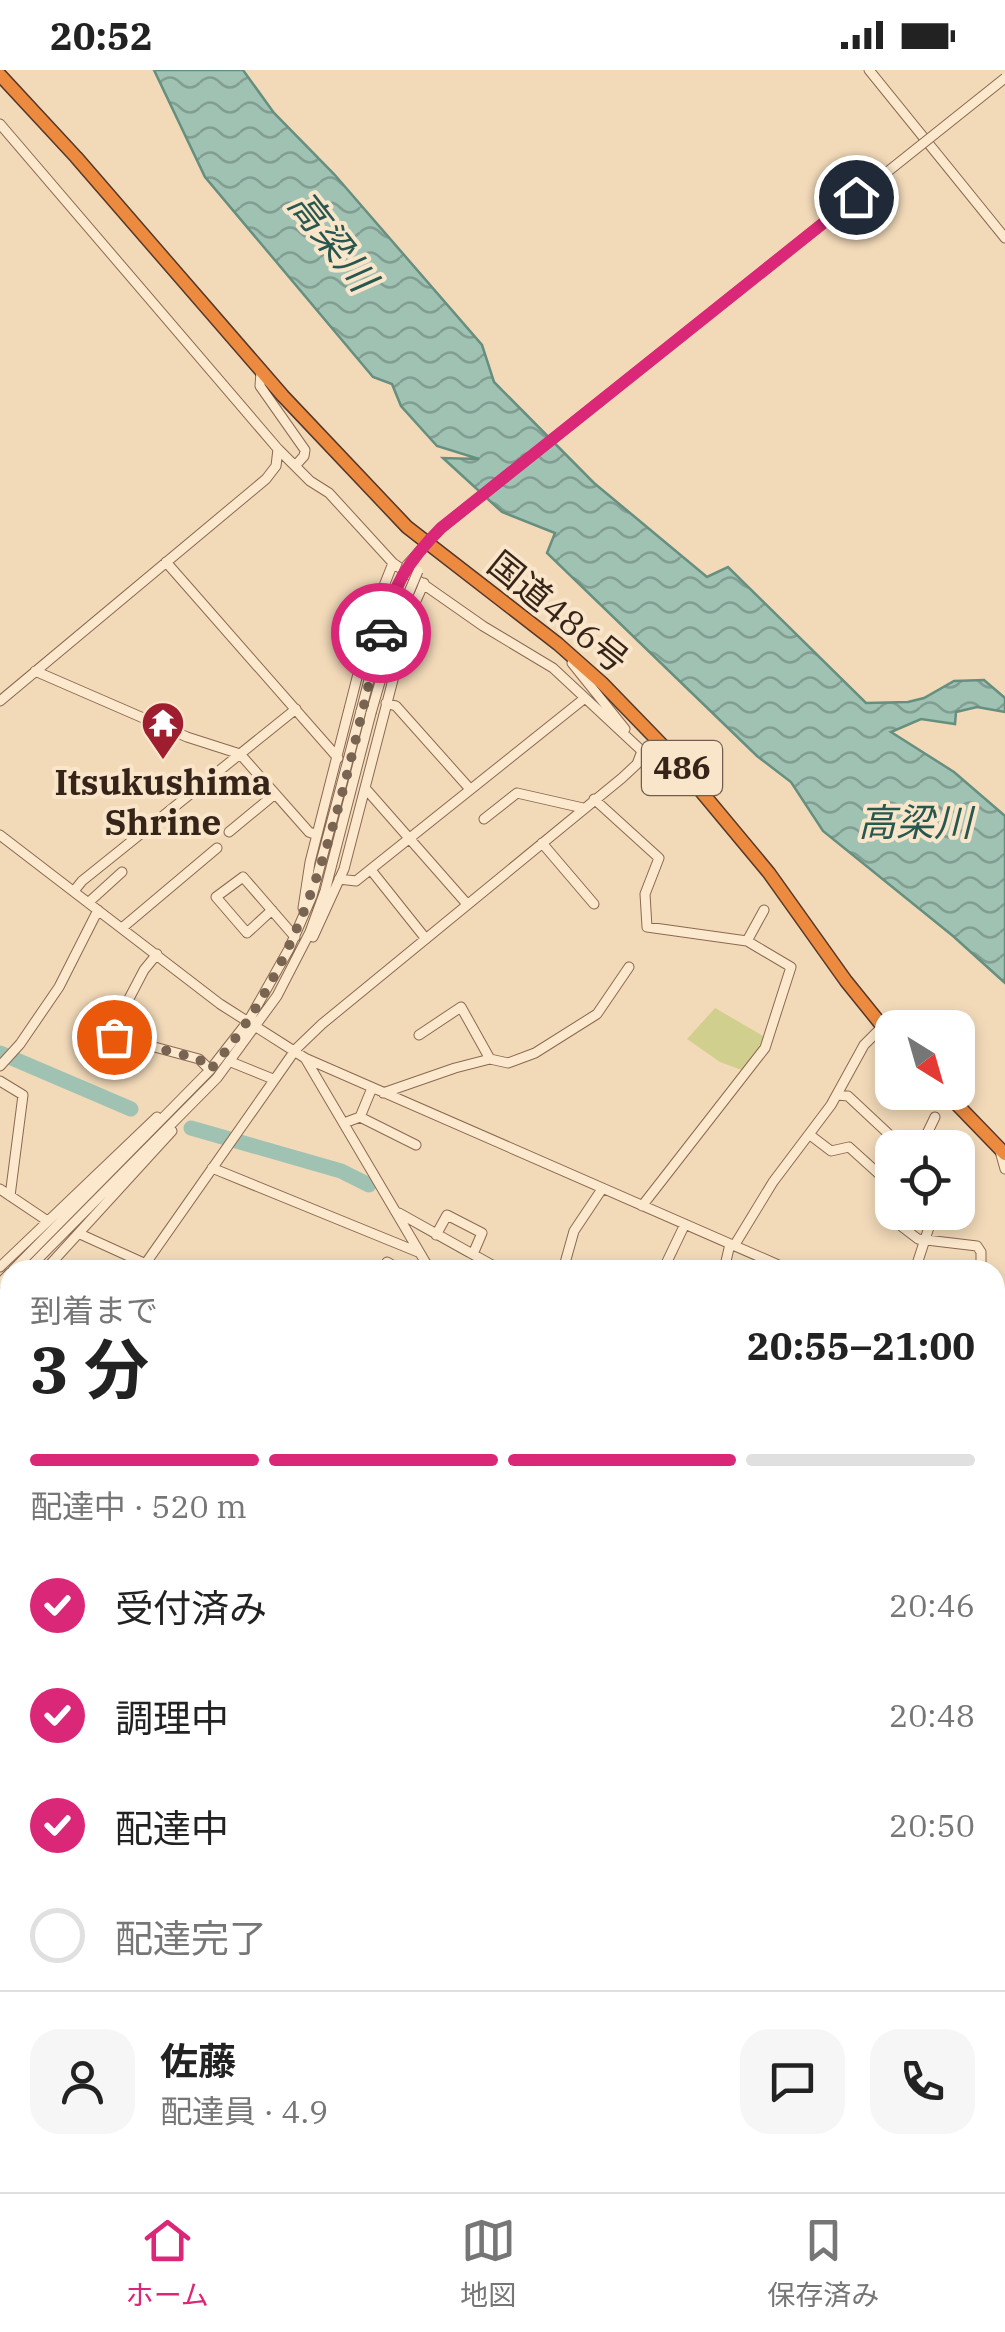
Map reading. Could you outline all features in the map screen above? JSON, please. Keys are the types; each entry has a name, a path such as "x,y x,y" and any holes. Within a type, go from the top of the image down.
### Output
{"highway":[{"name":"国道486号","path":"0,75 261,371 426,543 602,682 729,821 875,1018"},
{"path":"962,1110 1002,1151"}],"street":[{"path":"869,70 1005,238"},
{"path":"300,952 325,891 384,621 407,565 441,528 1005,78"},
{"path":"0,124 278,450 310,481 329,493 393,563 552,668 642,750"},
{"path":"261,371 260,386 305,450 295,466"},
{"path":"0,701 266,479 276,466 278,450"},
{"path":"36,1260 254,1023 312,896 366,712 426,543"},
{"path":"166,562 338,758"},
{"path":"301,922 318,835 374,611 393,563"},
{"path":"23,1260 231,1062 320,925 339,878 410,614 424,583"},
{"path":"558,644 642,750"},
{"path":"35,672 240,754 308,832 318,835"},
{"path":"339,878 356,881 371,870 584,698"},
{"path":"386,703 396,706 470,790"},
{"path":"74,891 296,709"},
{"path":"148,1260 296,1049 637,764 642,750"},
{"path":"364,788 467,904"},
{"path":"484,819 516,792 582,808"},
{"path":"229,832 275,794"},
{"path":"594,800 659,858 645,894 646,926 748,941 791,968 766,1048 642,1206"},
{"path":"0,834 220,1004 305,1058 423,1260"},
{"path":"542,842 594,904"},
{"path":"122,928 216,848"},
{"path":"371,870 426,939"},
{"path":"89,902 122,872"},
{"path":"272,910 247,933 216,897 243,877 272,910 294,937"},
{"path":"4,1060 20,1044 58,987 98,910"},
{"path":"748,941 764,910"},
{"path":"157,954 144,970 110,1035 199,1059 210,1070"},
{"path":"383,1092 490,1059 508,1063 527,1056 586,1022 602,1008 629,967"},
{"path":"419,1035 461,1006 490,1059"},
{"path":"727,1260 732,1245 773,1182 837,1096 864,1045 875,1034"},
{"path":"305,1058 767,1260"},
{"path":"231,1062 273,1079"},
{"path":"0,1082 24,1096 10,1196"},
{"path":"344,1123 360,1117 372,1088"},
{"path":"837,1096 848,1096 884,1130"},
{"path":"7,1260 141,1130 177,1111"},
{"path":"55,1260 158,1148 177,1111"},
{"path":"360,1117 416,1146"},
{"path":"928,1130 934,1117"},
{"path":"810,1135 831,1152 849,1148 875,1171"},
{"path":"1002,1151 1005,1170"},
{"path":"212,1168 420,1253"},
{"path":"0,1189 46,1220"},
{"path":"566,1260 574,1231 602,1189"},
{"path":"396,1211 483,1260"},
{"path":"436,1235 448,1215 482,1233 472,1254"},
{"path":"668,1260 685,1224"},
{"path":"906,1230 918,1239 978,1246 981,1260"},
{"path":"918,1260 928,1230"},
{"path":"80,1234 130,1260"}],"shaded area":[{"path":"715,1008 765,1037 763,1048 747,1072 720,1062 687,1039"}],"water":[{"name":"高梁川","path":"154,70 243,70 274,113 334,174 482,345 494,382 594,483 707,577 728,567 866,703 924,698 954,681 984,680 1005,698 1005,712 977,707 956,712 955,724 921,719 891,732 954,772 1005,816 1005,983 823,831 791,782 757,756 547,553 555,533 502,512 443,458 479,459 437,446 401,406 392,384 373,377 205,177"}],"waterway":[{"path":"0,1053 131,1109"},
{"path":"191,1128 341,1171 369,1185"},
{"path":"417,1228 467,1256"}],"way so far":[{"path":"114,1037 199,1059 210,1070 249,1020 289,949 312,896 381,633"}],"place":[{"name":"Itsukushima Shrine","path":"163,761"}],"route":[{"path":"381,633 407,565 441,528 856,197"}]}
